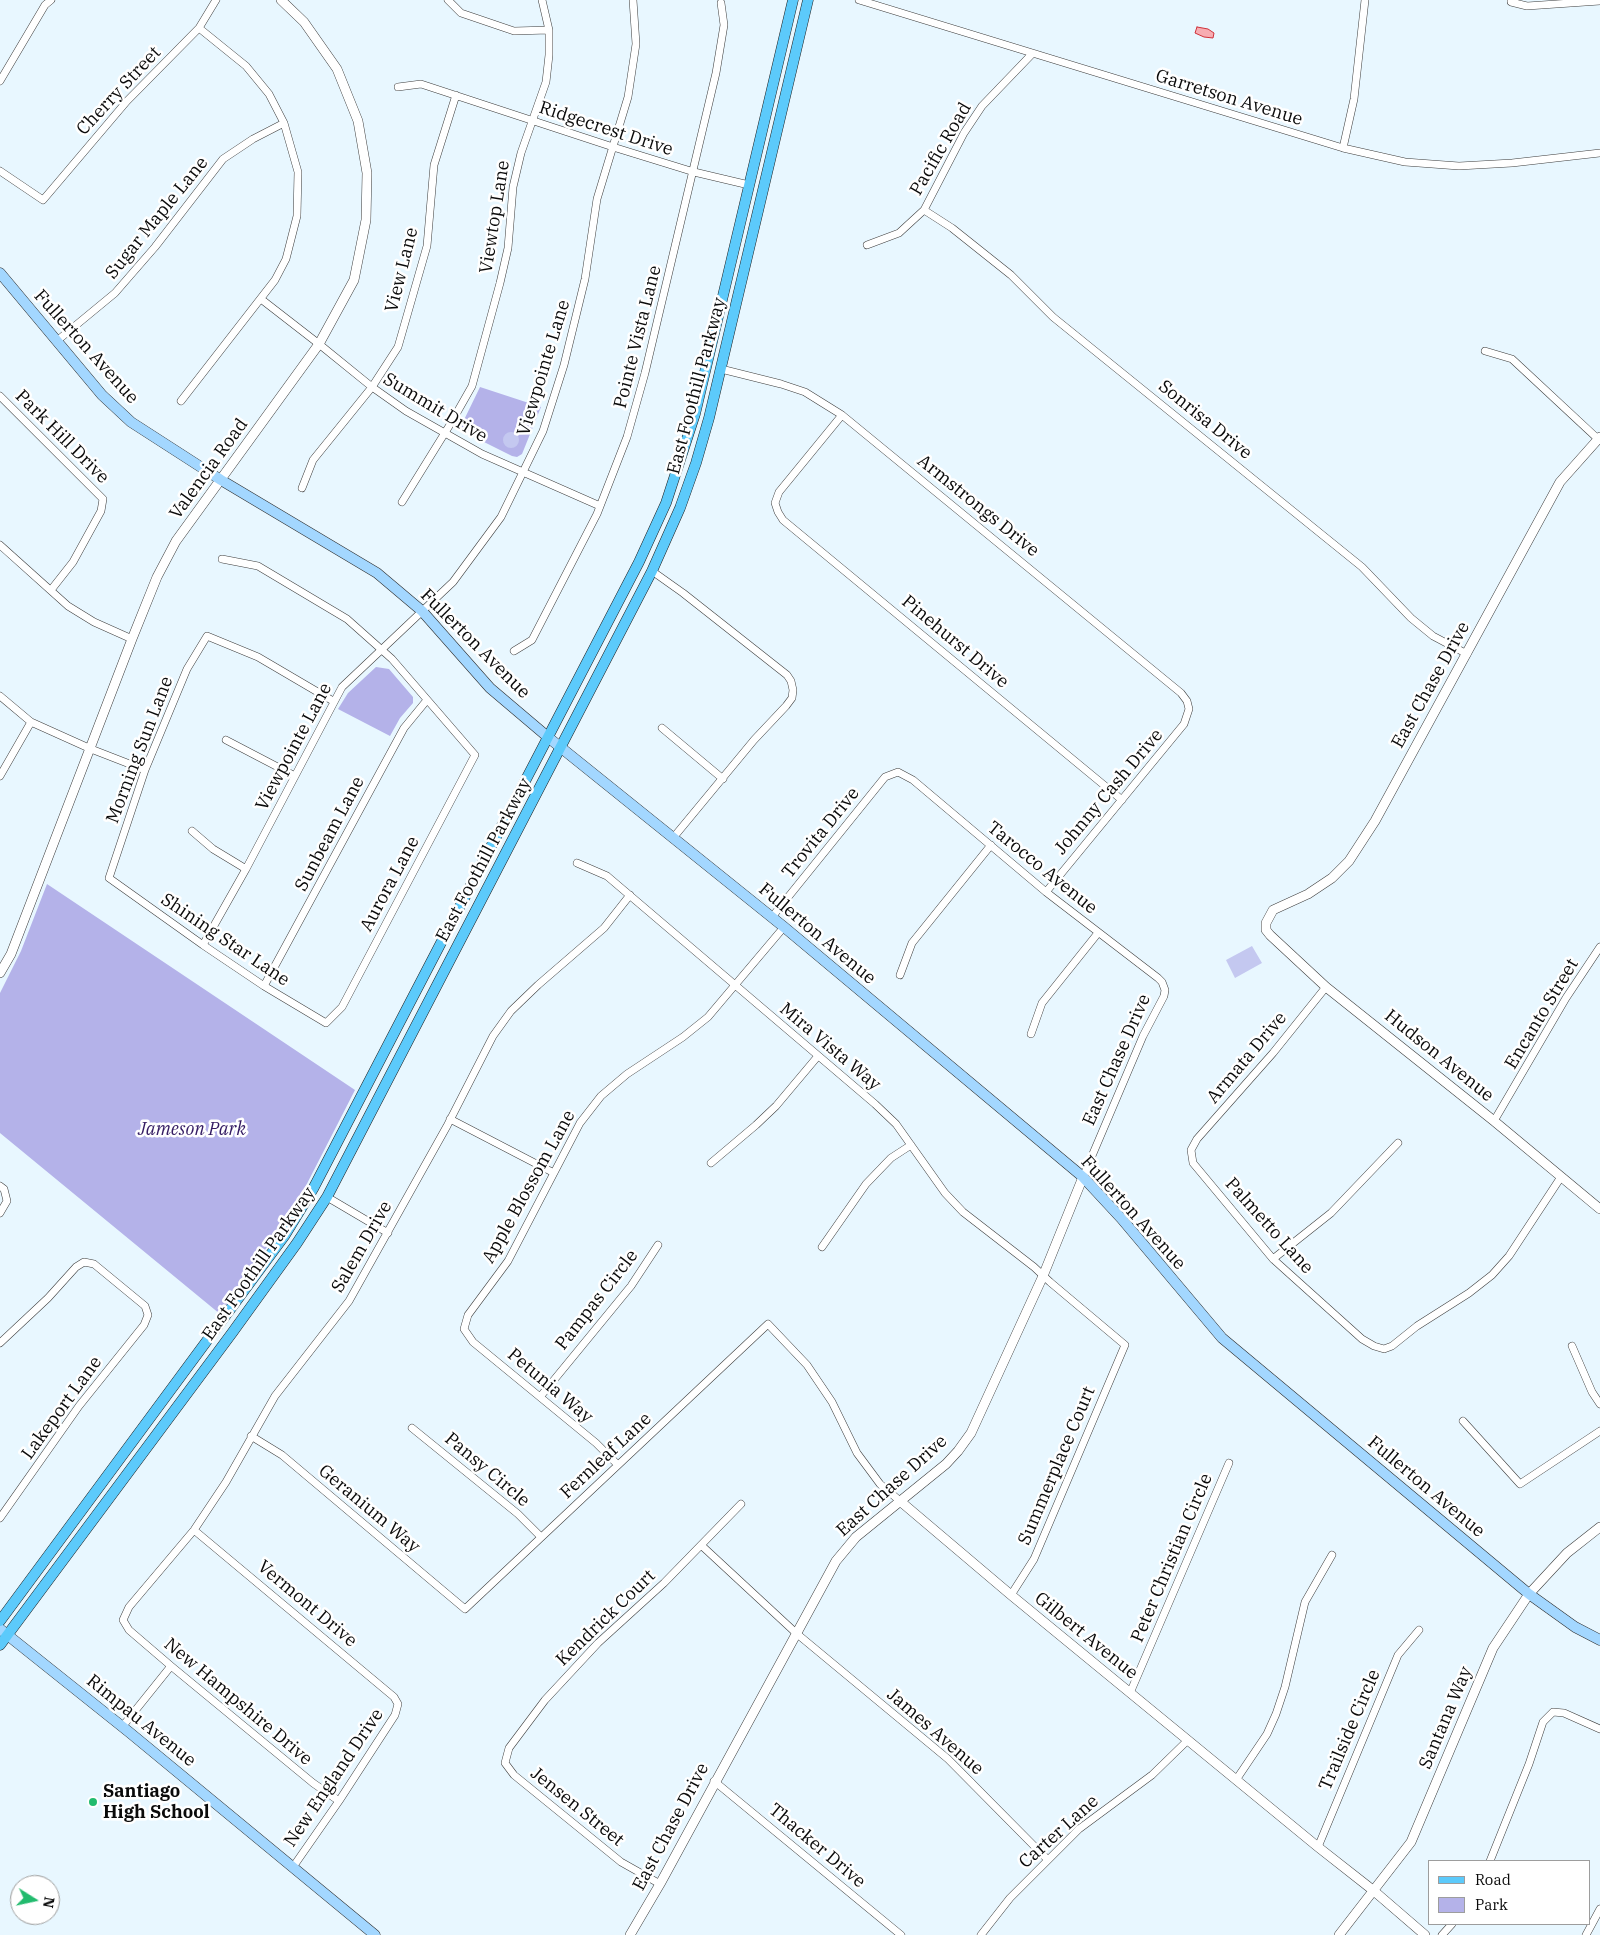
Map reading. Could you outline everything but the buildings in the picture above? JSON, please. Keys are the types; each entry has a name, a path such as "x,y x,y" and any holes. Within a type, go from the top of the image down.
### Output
{"main road":[{"name":"East Foothill Parkway","path":"0,1621 290,1228 313,1189 639,562 666,503 695,414 793,0"},
{"name":"East Foothill Parkway","path":"0,1646 4,1632 286,1258 327,1197 652,571 680,508 696,464 721,369 808,0"},
{"name":"Fullerton Avenue","path":"0,273 102,394 131,422 221,480 378,573 422,611 490,688 549,738 772,917 1083,1178 1121,1218 1222,1338 1529,1594 1575,1627 1600,1640"},
{"name":"Rimpau Avenue","path":"4,1632 122,1726 375,1935"}],"street":[{"path":"0,81 45,5 51,0"},
{"name":"Cherry Street","path":"0,171 42,200 127,101 199,28 216,0"},
{"name":"Valencia Road","path":"0,973 12,954 157,577 176,542 319,344 354,280 366,220 367,173 358,121 337,69 304,22 281,0"},
{"path":"448,0 461,13 514,31 549,30"},
{"name":"Viewtop Lane","path":"402,502 472,386 508,248 513,187 521,153 546,82 549,30 542,0"},
{"name":"Viewpointe Lane","path":"203,944 246,869 333,701 342,688 453,582 501,518 544,431 564,365 585,279 597,199 628,97 636,44 633,0"},
{"name":"Garretson Avenue","path":"860,0 1343,148 1406,162 1459,166 1512,163 1600,153"},
{"path":"1343,148 1354,99 1365,0"},
{"path":"1511,1 1527,6 1600,1"},
{"name":"Pointe Vista Lane","path":"514,651 532,640 600,506 627,437 645,372 694,172 716,73 724,24 721,3"},
{"path":"181,401 275,280 286,258 297,216 298,172 284,123 269,94 246,66 199,28"},
{"name":"Pacific Road","path":"867,245 898,233 924,210 964,133 982,106 1032,54"},
{"name":"Ridgecrest Drive","path":"398,87 421,84 694,172 749,185"},
{"name":"View Lane","path":"302,488 313,460 372,388 398,347 427,246 434,165 456,95"},
{"name":"Sugar Maple Lane","path":"58,340 115,293 155,247 223,159 253,139 284,123"},
{"name":"Sonrisa Drive","path":"924,210 952,228 1010,275 1053,317 1362,567 1411,618 1434,636 1467,654"},
{"name":"Summit Drive","path":"261,300 319,344 372,388 406,411 444,433 523,473 600,506"},
{"path":"1485,351 1512,358 1599,438"},
{"name":"Armstrongs Drive","path":"721,369 806,392 842,414 1181,693 1187,701 1189,709"},
{"name":"Park Hill Drive","path":"0,396 103,499 101,511 73,562 51,590"},
{"name":"Pinehurst Drive","path":"842,414 779,492 775,503 783,520 1122,800"},
{"name":"East Chase Drive","path":"1266,923 1273,910 1308,894 1332,878 1349,861 1374,821 1467,654 1560,482 1599,438"},
{"path":"0,546 68,606 94,622 132,638"},
{"path":"222,559 258,566 347,619 383,650 427,700"},
{"path":"652,571 787,675 793,690 792,698 786,706 754,740 673,838"},
{"name":"Morning Sun Lane","path":"109,878 145,770 187,669 207,636 258,657 333,701"},
{"path":"0,696 31,722 91,749 145,770"},
{"name":"Aurora Lane","path":"326,1024 342,1007 475,754 427,700"},
{"name":"Sunbeam Lane","path":"264,986 404,728 427,700"},
{"name":"Johnny Cash Drive","path":"1046,892 1184,724 1188,717 1189,709"},
{"path":"0,776 31,722"},
{"path":"662,728 723,779"},
{"path":"226,740 295,776"},
{"name":"Tarocco Avenue","path":"898,772 913,780 1046,892 1098,933 1131,955 1162,982 1165,990"},
{"name":"Trovita Drive","path":"772,917 885,777 898,772"},
{"path":"192,831 212,849 246,869"},
{"path":"900,975 912,944 991,845"},
{"name":"Mira Vista Way","path":"577,863 608,876 896,1124 946,1193 963,1212 1034,1267 1125,1345"},
{"name":"Shining Star Lane","path":"109,878 264,986 326,1024"},
{"name":"Salem Drive","path":"123,1620 129,1607 194,1530 226,1482 275,1396 348,1301 388,1233 493,1036 511,1011 604,928 630,894"},
{"name":"Hudson Avenue","path":"1266,923 1266,930 1270,935 1326,987 1494,1121 1600,1209"},
{"name":"Apple Blossom Lane","path":"464,1329 468,1315 508,1261 580,1123 601,1096 627,1074 683,1037 708,1017 733,985 784,927"},
{"path":"1030,1034 1042,1003 1098,933"},
{"name":"Encanto Street","path":"1494,1121 1566,998 1600,947"},
{"name":"Armata Drive","path":"1191,1150 1198,1139 1273,1053 1326,987"},
{"name":"East Chase Drive","path":"630,1935 660,1884 714,1781 836,1561 856,1537 946,1464 964,1443 986,1402 1043,1276 1083,1178 1165,990"},
{"path":"711,1163 776,1106 818,1056"},
{"path":"450,1119 554,1173"},
{"path":"1273,1259 1331,1213 1398,1143"},
{"path":"822,1247 866,1184 891,1158 911,1145"},
{"name":"Palmetto Lane","path":"1191,1150 1192,1163 1273,1259 1362,1339 1384,1349 1392,1346 1416,1326 1469,1293 1492,1275 1509,1256 1561,1177"},
{"path":"0,1186 4,1189 7,1201 0,1213"},
{"path":"327,1197 388,1233"},
{"name":"Pampas Circle","path":"540,1397 631,1286 658,1244"},
{"name":"Lakeport Lane","path":"0,1343 48,1298 76,1267 84,1262 94,1264 145,1306 148,1315 144,1325 79,1406 0,1518"},
{"name":"Gilbert Avenue","path":"768,1324 807,1365 832,1402 857,1453 880,1484 1011,1595 1374,1891 1425,1935"},
{"name":"Fernleaf Lane","path":"465,1610 768,1324"},
{"name":"Petunia Way","path":"464,1329 473,1342 596,1443 618,1465"},
{"name":"Summerplace Court","path":"1011,1595 1034,1559 1125,1345"},
{"path":"1572,1346 1592,1392 1600,1404"},
{"path":"1463,1421 1520,1484 1600,1431"},
{"name":"Pansy Circle","path":"412,1428 518,1514 541,1537"},
{"name":"Geranium Way","path":"251,1436 282,1456 465,1610"},
{"name":"Peter Christian Circle","path":"1130,1693 1229,1463"},
{"name":"Kendrick Court","path":"505,1763 509,1748 545,1700 598,1643 664,1583 741,1504"},
{"name":"Santana Way","path":"1339,1935 1410,1842 1493,1648 1529,1594 1567,1553 1600,1527"},
{"name":"Vermont Drive","path":"194,1530 394,1696 398,1704"},
{"name":"James Avenue","path":"701,1545 796,1633 948,1759 1048,1860"},
{"path":"1236,1780 1267,1734 1276,1714 1285,1687 1305,1602 1332,1555"},
{"name":"New Hampshire Drive","path":"123,1620 129,1630 171,1666 313,1783 339,1801"},
{"name":"Trailside Circle","path":"1318,1847 1398,1655 1419,1630"},
{"path":"122,1726 171,1666"},
{"name":"New England Drive","path":"293,1867 396,1715 398,1704"},
{"path":"1490,1860 1534,1750 1543,1722 1553,1712 1564,1713 1600,1729"},
{"name":"Carter Lane","path":"981,1935 1010,1898 1079,1829 1152,1776 1188,1740"},
{"name":"Jensen Street","path":"505,1763 514,1774 621,1862 660,1884"},
{"name":"Thacker Drive","path":"714,1781 901,1935"},
{"path":"1586,1935 1600,1909"},
{"path":"1442,1935 1451,1925"}],"green space":[{"path":"480,387 541,407 522,454 517,457 466,433 461,426"},
{"path":"376,667 389,669 413,697 413,703 400,718 390,736 338,709 348,693"},
{"name":"Jameson Park","path":"47,884 355,1090 295,1207 220,1314 0,1133 0,993 21,951"}],"shaded area":[{"path":"1197,27 1208,29 1214,33 1213,38 1195,33"},
{"path":"511,432 519,440 511,448 503,440"},
{"path":"1252,946 1262,963 1235,978 1226,960"}],"place":[{"name":"Santiago High School","path":"93,1802"}]}
